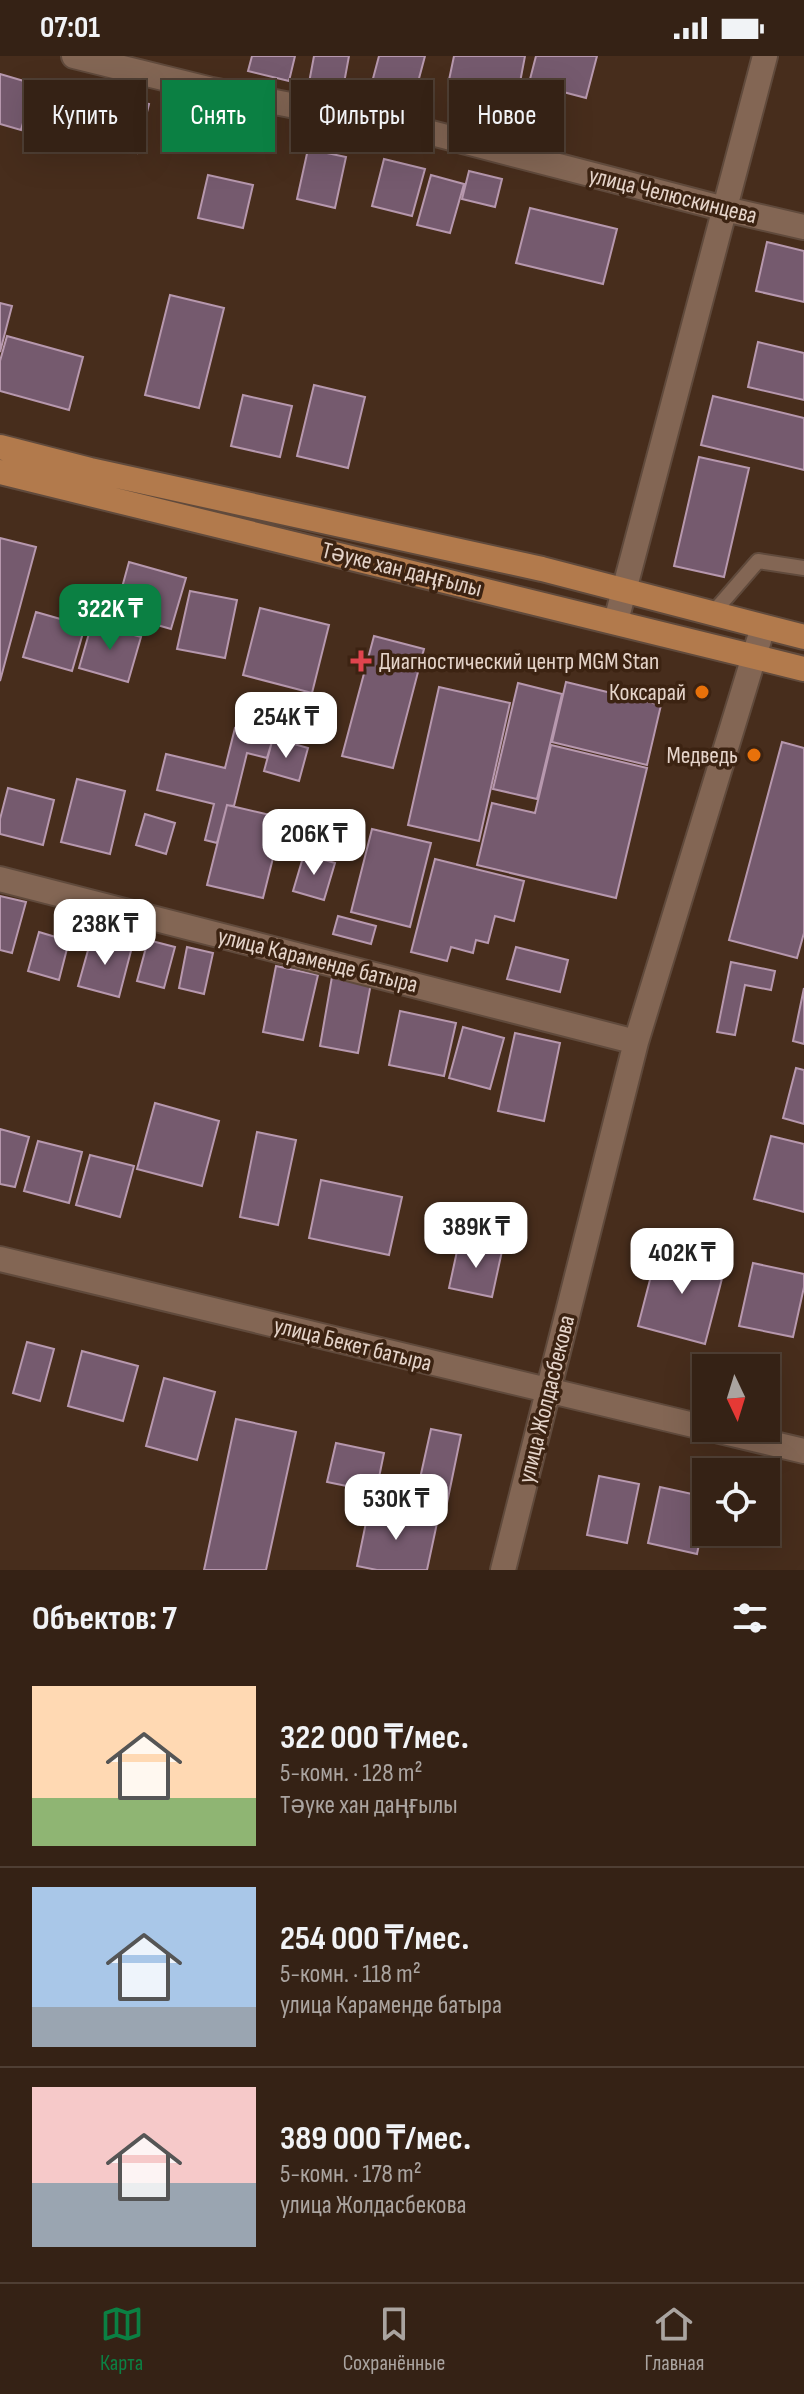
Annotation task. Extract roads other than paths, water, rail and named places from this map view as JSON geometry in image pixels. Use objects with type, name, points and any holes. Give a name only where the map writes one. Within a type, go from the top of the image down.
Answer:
[{"type":"main road","name":"Тәуке хан даңғылы","points":[[0,447],[90,470],[542,569],[712,614]]},
{"type":"main road","name":"Тәуке хан даңғылы","points":[[0,472],[804,669]]},
{"type":"main road","points":[[712,614],[804,637]]},
{"type":"street","name":"улица Челюскинцева","points":[[74,56],[212,90],[420,130],[804,227]]},
{"type":"street","points":[[616,621],[765,56]]},
{"type":"street","name":"улица Жолдасбекова","points":[[503,1570],[636,1042],[763,627]]},
{"type":"street","name":"улица Караменде батыра","points":[[0,879],[636,1042]]},
{"type":"street","name":"улица Бекет батыра","points":[[0,1259],[692,1425]]},
{"type":"street","name":"улица Бекет батыра","points":[[766,1442],[804,1451]]},
{"type":"lane","points":[[712,614],[758,561],[804,568]]},
{"type":"place","name":"Диагностический центр MGM Stan","points":[[361,661]]},
{"type":"place","name":"Коксарай","points":[[702,692]]},
{"type":"place","name":"Медведь","points":[[754,755]]}]
